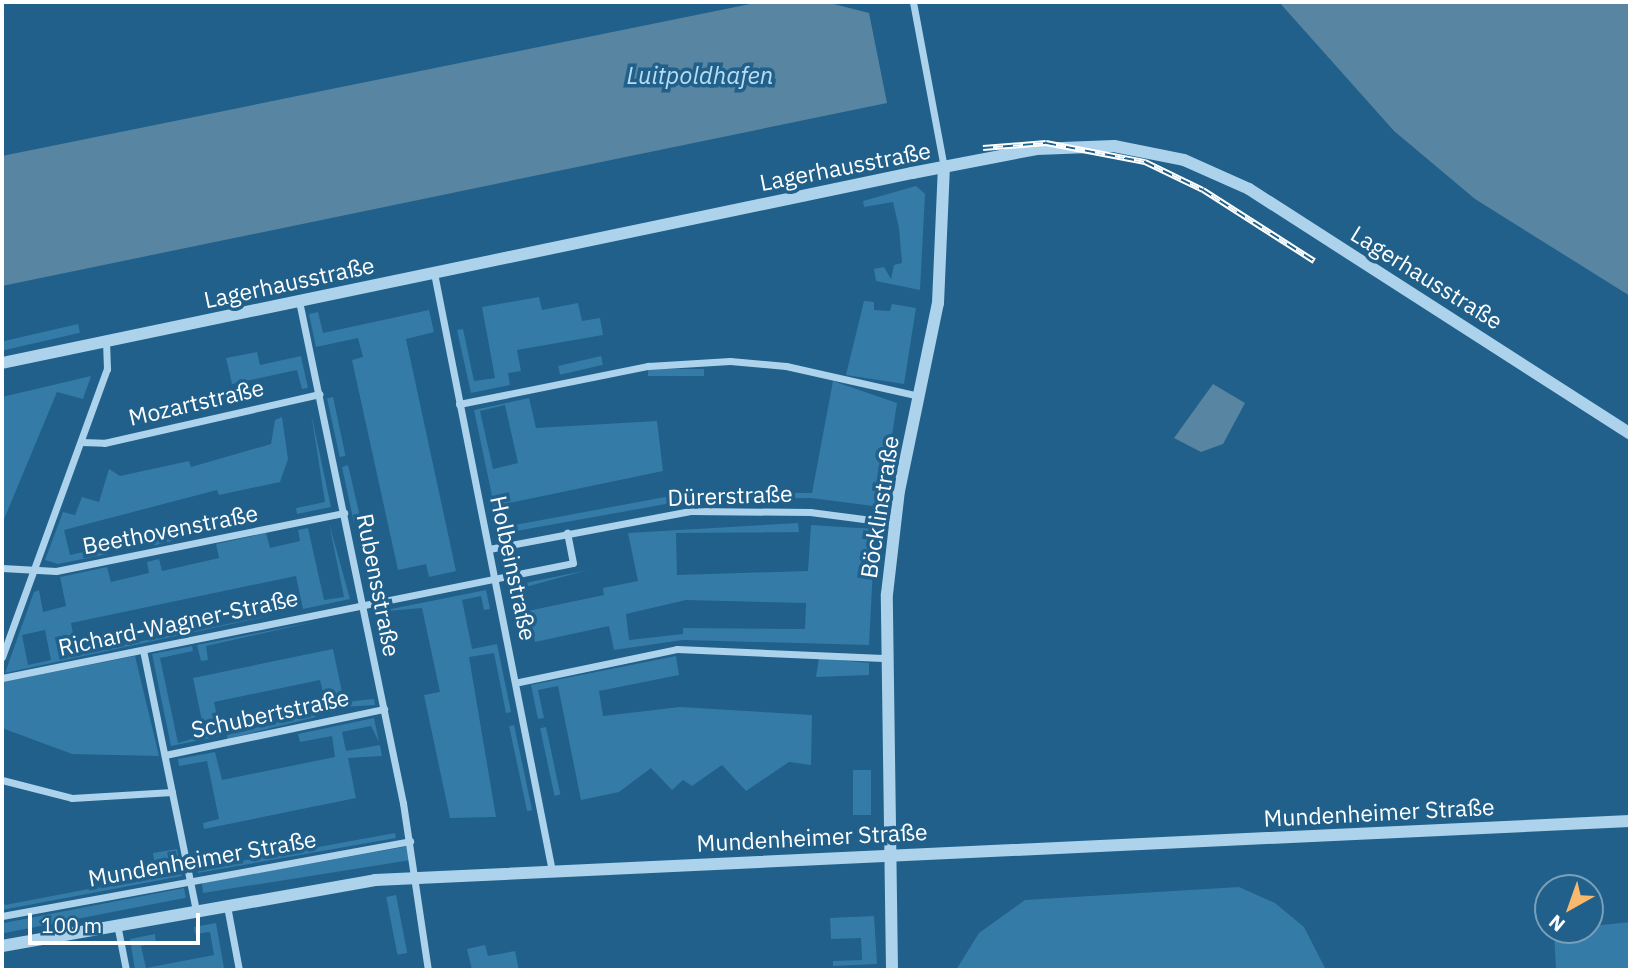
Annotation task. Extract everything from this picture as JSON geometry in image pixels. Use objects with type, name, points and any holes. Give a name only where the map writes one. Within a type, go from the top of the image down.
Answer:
[{"type":"street","points":[[913,2],[944,168]]},
{"type":"street","name":"Lagerhausstraße","points":[[2,363],[1006,155],[1093,145],[1184,160],[1249,189],[1630,434]]},
{"type":"street","name":"Böcklinstraße","points":[[892,970],[883,658],[894,523],[939,303],[944,168]]},
{"type":"street","name":"Holbeinstraße","points":[[434,273],[495,579],[519,682],[552,871]]},
{"type":"street","name":"Rubensstraße","points":[[299,301],[410,841],[428,970]]},
{"type":"street","points":[[2,657],[107,369],[106,341]]},
{"type":"street","points":[[459,404],[648,366],[730,361],[786,366],[919,396]]},
{"type":"street","name":"Mozartstraße","points":[[81,442],[104,443],[320,394]]},
{"type":"street","name":"Dürerstraße","points":[[489,549],[690,511],[810,512],[894,523]]},
{"type":"street","name":"Beethovenstraße","points":[[2,568],[56,571],[344,513]]},
{"type":"street","points":[[362,603],[573,563],[567,533]]},
{"type":"street","name":"Richard-Wagner-Straße","points":[[2,678],[362,603]]},
{"type":"street","points":[[519,682],[677,649],[883,658]]},
{"type":"street","points":[[143,650],[196,910]]},
{"type":"street","name":"Schubertstraße","points":[[164,755],[384,709]]},
{"type":"street","points":[[2,780],[72,799],[172,792]]},
{"type":"street","name":"Mundenheimer Straße","points":[[2,946],[196,910],[415,877],[1630,821]]},
{"type":"street","name":"Mundenheimer Straße","points":[[2,916],[410,841]]},
{"type":"street","points":[[227,905],[239,970]]},
{"type":"street","points":[[117,924],[126,970]]},
{"type":"shaded area","points":[[916,186],[925,194],[920,290],[876,281],[874,269],[884,267],[891,279],[894,265],[902,263],[899,228],[893,202],[864,207],[863,201]]},
{"type":"shaded area","points":[[539,297],[542,310],[578,303],[582,321],[600,318],[603,335],[517,350],[521,371],[508,373],[510,385],[471,393],[457,330],[463,329],[474,381],[495,378],[482,307]]},
{"type":"shaded area","points":[[864,301],[874,302],[874,310],[890,311],[892,304],[916,308],[904,384],[846,375]]},
{"type":"shaded area","points":[[429,310],[434,332],[406,339],[456,571],[429,577],[426,564],[398,570],[352,360],[363,357],[358,338],[316,347],[309,314],[318,312],[323,333]]},
{"type":"shaded area","points":[[78,324],[80,333],[4,350],[2,342]]},
{"type":"shaded area","points":[[257,352],[260,365],[301,356],[308,388],[302,389],[297,370],[232,384],[226,358]]},
{"type":"shaded area","points":[[601,356],[603,365],[560,375],[558,366]]},
{"type":"shaded area","points":[[648,369],[704,369],[704,376],[648,376]]},
{"type":"shaded area","points":[[91,376],[83,399],[57,392],[2,524],[2,397]]},
{"type":"shaded area","points":[[833,381],[897,403],[881,507],[811,498],[686,500],[686,492],[812,493]]},
{"type":"shaded area","points":[[333,397],[345,456],[340,457],[327,398]]},
{"type":"shaded area","points":[[529,398],[536,428],[657,421],[663,471],[500,505],[504,527],[676,495],[677,502],[500,534],[474,410]],"holes":[[[505,405],[518,463],[493,469],[480,411]]]},
{"type":"shaded area","points":[[311,413],[331,507],[297,514],[296,508],[325,502]]},
{"type":"shaded area","points":[[282,417],[288,459],[280,482],[219,495],[217,490],[64,530],[70,555],[106,547],[108,554],[58,564],[45,560],[63,512],[75,515],[82,497],[99,502],[109,469],[120,476],[189,461],[191,467],[271,444],[275,420]]},
{"type":"shaded area","points":[[348,465],[361,521],[354,523],[342,467]]},
{"type":"shaded area","points":[[329,523],[350,599],[303,609],[296,576],[71,623],[77,654],[283,613],[5,673],[34,592],[39,590],[43,612],[66,606],[60,577],[107,567],[111,582],[149,573],[147,562],[159,559],[162,571],[219,558],[216,544],[266,533],[270,548],[300,541],[298,530],[308,528],[324,600],[344,597]],"holes":[[[45,630],[51,660],[28,665],[22,635]]]},
{"type":"shaded area","points":[[798,523],[799,532],[676,533],[677,575],[808,571],[811,525],[875,529],[869,645],[683,640],[614,650],[609,626],[535,642],[532,626],[520,628],[511,586],[588,570],[518,589],[523,612],[604,595],[603,588],[638,581],[628,533]],"holes":[[[686,600],[806,603],[805,629],[683,628],[683,634],[629,640],[626,614]]]},
{"type":"shaded area","points":[[203,525],[205,533],[154,546],[152,538]]},
{"type":"shaded area","points":[[486,590],[490,609],[484,610],[481,596],[462,600],[472,649],[497,644],[511,712],[506,713],[494,653],[469,657],[496,817],[450,818],[424,695],[440,692],[422,608],[376,612]]},
{"type":"shaded area","points":[[318,621],[206,646],[208,660],[201,661],[197,645]]},
{"type":"shaded area","points":[[192,646],[193,651],[160,658],[178,743],[205,735],[193,678],[333,649],[344,702],[374,699],[375,705],[327,708],[320,680],[214,702],[221,736],[171,746],[152,654]]},
{"type":"shaded area","points":[[135,656],[159,756],[72,754],[2,728],[2,682]]},
{"type":"shaded area","points":[[676,656],[679,675],[599,691],[603,716],[680,707],[812,715],[811,765],[789,762],[746,791],[722,765],[692,786],[683,780],[672,790],[651,768],[619,792],[581,800],[558,686],[538,690],[544,718],[538,719],[531,685]]},
{"type":"shaded area","points":[[819,658],[869,663],[869,675],[816,677]]},
{"type":"shaded area","points":[[315,713],[316,717],[228,739],[227,735]]},
{"type":"shaded area","points":[[374,718],[379,742],[371,726],[342,732],[346,751],[380,745],[382,756],[348,758],[356,798],[204,829],[203,823],[219,819],[207,761],[179,766],[178,759],[215,752],[222,780],[335,757],[332,736],[300,742],[298,734]]},
{"type":"shaded area","points":[[514,725],[532,810],[527,811],[509,726]]},
{"type":"shaded area","points":[[546,727],[560,794],[554,796],[540,728]]},
{"type":"shaded area","points":[[853,770],[871,770],[871,815],[853,815]]},
{"type":"shaded area","points":[[395,833],[396,838],[198,873],[197,869]]},
{"type":"shaded area","points":[[409,846],[411,860],[203,893],[202,883]]},
{"type":"shaded area","points":[[177,849],[182,876],[2,910],[2,899],[5,905],[157,876],[153,853]]},
{"type":"shaded area","points":[[1239,887],[1275,903],[1304,927],[1326,970],[956,970],[979,933],[1025,900]]},
{"type":"shaded area","points":[[184,888],[186,898],[4,933],[2,923]]},
{"type":"shaded area","points":[[396,895],[407,953],[397,955],[386,897]]},
{"type":"shaded area","points":[[874,916],[877,964],[833,966],[833,961],[862,960],[861,938],[831,939],[830,918]]},
{"type":"shaded area","points":[[1630,922],[1630,970],[1556,970],[1555,944],[1604,944],[1604,925]]},
{"type":"shaded area","points":[[216,923],[224,968],[135,970],[130,939],[155,934],[156,943],[141,946],[146,968],[214,955],[210,932],[195,934],[194,927]]},
{"type":"shaded area","points":[[485,945],[488,956],[515,951],[519,970],[472,970],[467,949]]},
{"type":"water","name":"Luitpoldhafen","points":[[760,2],[826,2],[869,13],[887,103],[2,286],[2,156]]},
{"type":"water","points":[[1279,2],[1630,2],[1630,296],[1475,199],[1394,131]]},
{"type":"water","points":[[1213,384],[1245,403],[1223,444],[1201,452],[1174,438]]},
{"type":"railway","points":[[983,148],[1046,143],[1145,162],[1203,190],[1314,261]]}]
